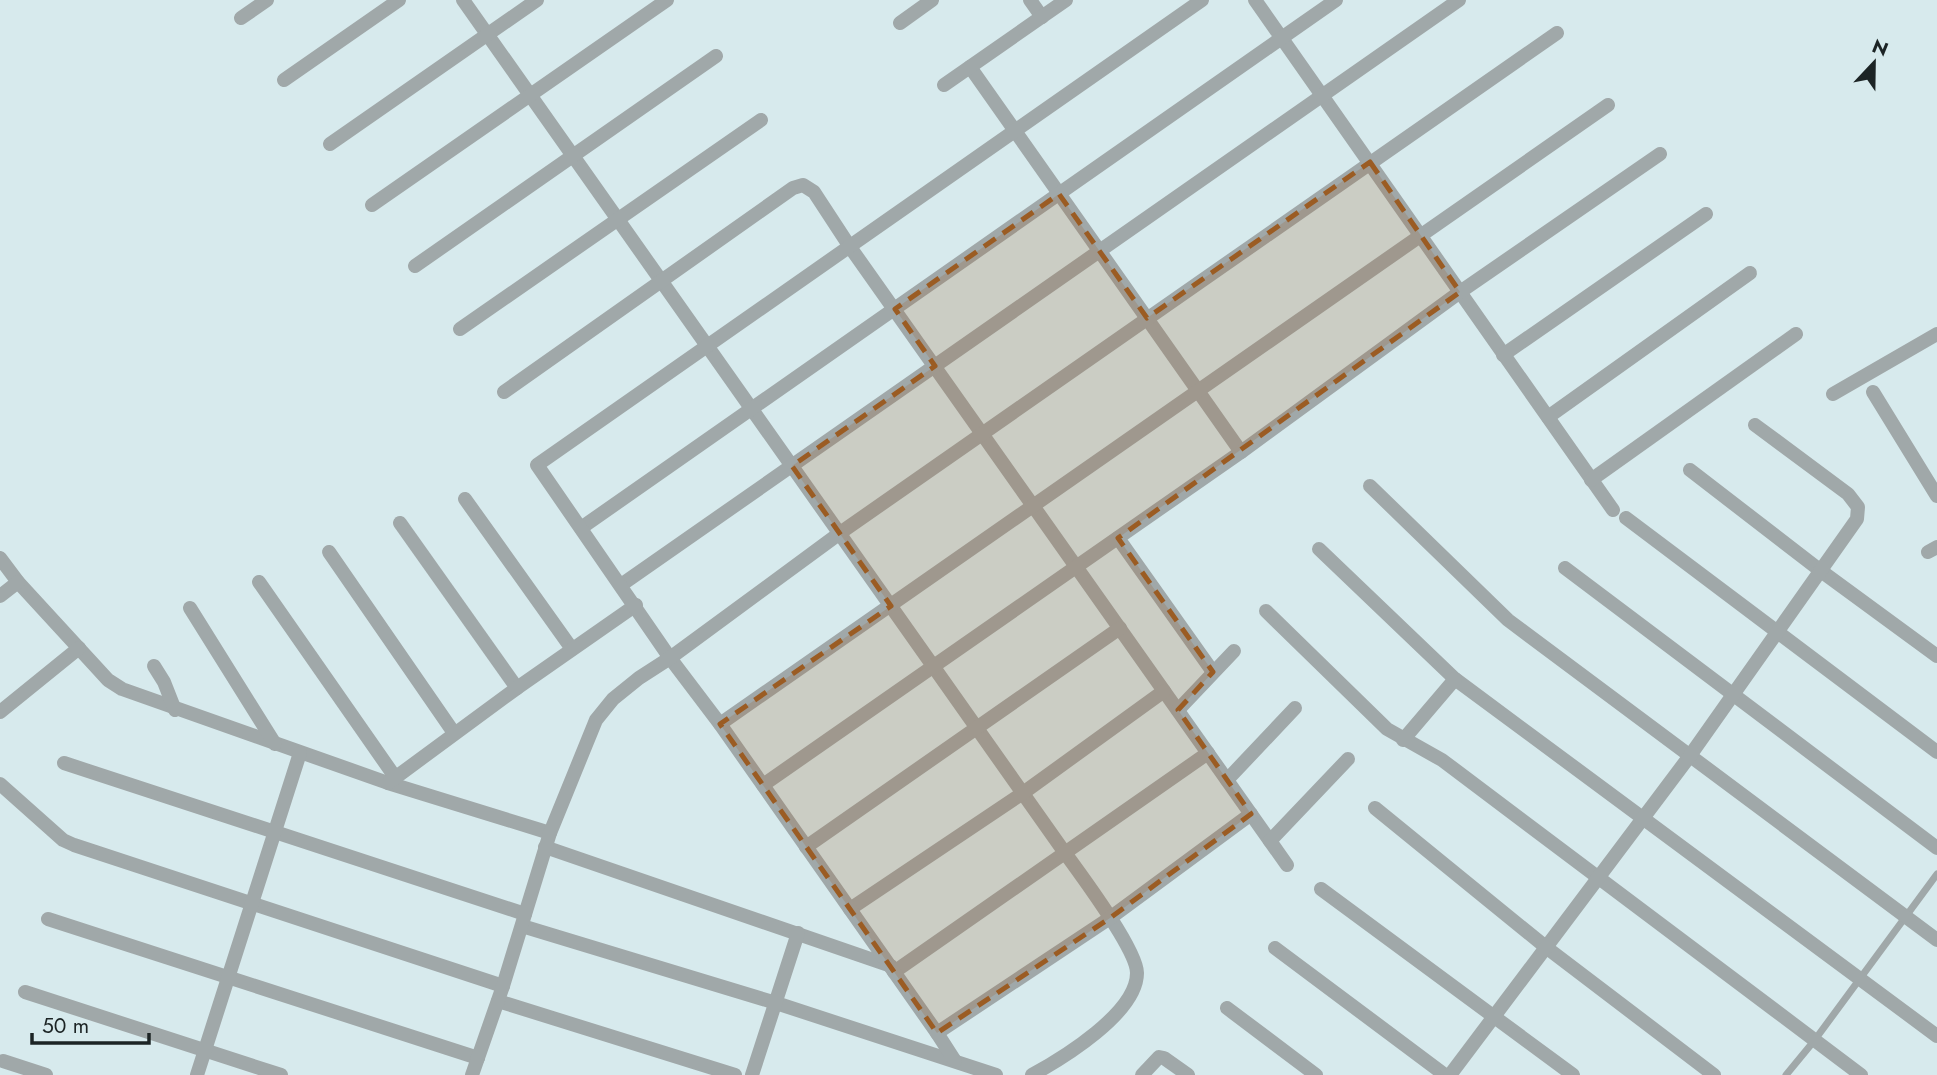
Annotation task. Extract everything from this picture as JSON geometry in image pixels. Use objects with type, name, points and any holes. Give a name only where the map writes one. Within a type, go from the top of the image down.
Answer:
[{"type":"street","points":[[241,18],[267,0]]},
{"type":"street","points":[[284,80],[399,0]]},
{"type":"street","points":[[463,0],[1065,853],[1110,918],[1135,961],[1135,985],[1118,1014],[1061,1058],[1032,1075]]},
{"type":"street","points":[[330,144],[537,0]]},
{"type":"street","points":[[373,205],[667,0]]},
{"type":"street","points":[[900,23],[932,0]]},
{"type":"street","points":[[1030,0],[1042,17]]},
{"type":"street","points":[[944,85],[1066,0]]},
{"type":"street","points":[[955,1061],[537,465],[1202,0]]},
{"type":"street","points":[[1255,0],[1613,510]]},
{"type":"street","points":[[581,528],[1336,0]]},
{"type":"street","points":[[621,585],[1459,0]]},
{"type":"street","points":[[472,1075],[503,986],[548,840],[596,720],[612,699],[840,533],[1557,33]]},
{"type":"street","points":[[415,266],[716,56]]},
{"type":"street","points":[[970,67],[1241,452]]},
{"type":"street","points":[[720,724],[1608,105]]},
{"type":"street","points":[[460,329],[761,120]]},
{"type":"street","points":[[763,785],[1241,452],[1460,292],[1660,154]]},
{"type":"street","points":[[504,392],[793,188],[803,185],[814,192],[850,247],[1287,865]]},
{"type":"street","points":[[1503,355],[1706,214]]},
{"type":"street","points":[[1548,417],[1750,273]]},
{"type":"street","points":[[1591,480],[1796,334]]},
{"type":"street","points":[[1833,394],[1937,334]]},
{"type":"street","points":[[1872,392],[1937,496]]},
{"type":"street","points":[[1275,947],[1448,1075],[1495,1017],[1689,757],[1857,519],[1859,512],[1855,500],[1755,425]]},
{"type":"street","points":[[1690,470],[1937,656]]},
{"type":"street","points":[[1370,486],[1507,620],[1937,940]]},
{"type":"street","points":[[465,499],[572,649]]},
{"type":"street","points":[[1626,518],[1937,752]]},
{"type":"street","points":[[400,523],[517,688]]},
{"type":"street","points":[[1118,538],[1213,673]]},
{"type":"street","points":[[1319,550],[1455,679],[1937,1036]]},
{"type":"street","points":[[329,552],[454,733]]},
{"type":"street","points":[[0,558],[18,582],[108,680],[122,689],[300,753],[391,780],[892,969]]},
{"type":"street","points":[[1565,568],[1937,848]]},
{"type":"street","points":[[0,596],[18,582]]},
{"type":"street","points":[[259,582],[391,780]]},
{"type":"street","points":[[391,780],[636,605]]},
{"type":"street","points":[[190,608],[275,744]]},
{"type":"street","points":[[1266,611],[1387,729],[1435,755],[1861,1075]]},
{"type":"street","points":[[806,847],[1120,628]]},
{"type":"street","points":[[0,712],[79,648]]},
{"type":"street","points":[[1178,710],[1234,651]]},
{"type":"street","points":[[154,666],[164,682],[175,710]]},
{"type":"street","points":[[1403,740],[1455,679]]},
{"type":"street","points":[[850,909],[1023,793],[1164,691]]},
{"type":"street","points":[[1227,780],[1294,708]]},
{"type":"street","points":[[197,1075],[300,753]]},
{"type":"street","points":[[892,969],[1208,753]]},
{"type":"street","points":[[1270,841],[1348,759]]},
{"type":"street","points":[[64,763],[523,920],[996,1075]]},
{"type":"street","points":[[0,784],[64,841],[253,906],[503,986]]},
{"type":"street","points":[[1375,808],[1547,948],[1714,1075]]},
{"type":"street","points":[[937,1032],[1110,918],[1251,814]]},
{"type":"street","points":[[1321,890],[1573,1075]]},
{"type":"street","points":[[48,919],[478,1058]]},
{"type":"street","points":[[752,1075],[798,933]]},
{"type":"street","points":[[25,992],[281,1075]]},
{"type":"street","points":[[498,1001],[735,1075]]},
{"type":"street","points":[[1227,1008],[1316,1075]]},
{"type":"street","points":[[1142,1075],[1158,1057],[1164,1058],[1188,1075]]},
{"type":"street","points":[[3,1061],[46,1075]]},
{"type":"lane","points":[[1786,1075],[1937,874]]},
{"type":"highlighted area","points":[[1370,162],[1460,292],[1118,538],[1213,672],[1178,710],[1251,814],[1110,918],[937,1033],[720,724],[891,606],[792,466],[935,366],[895,309],[1059,194],[1147,318]]}]
